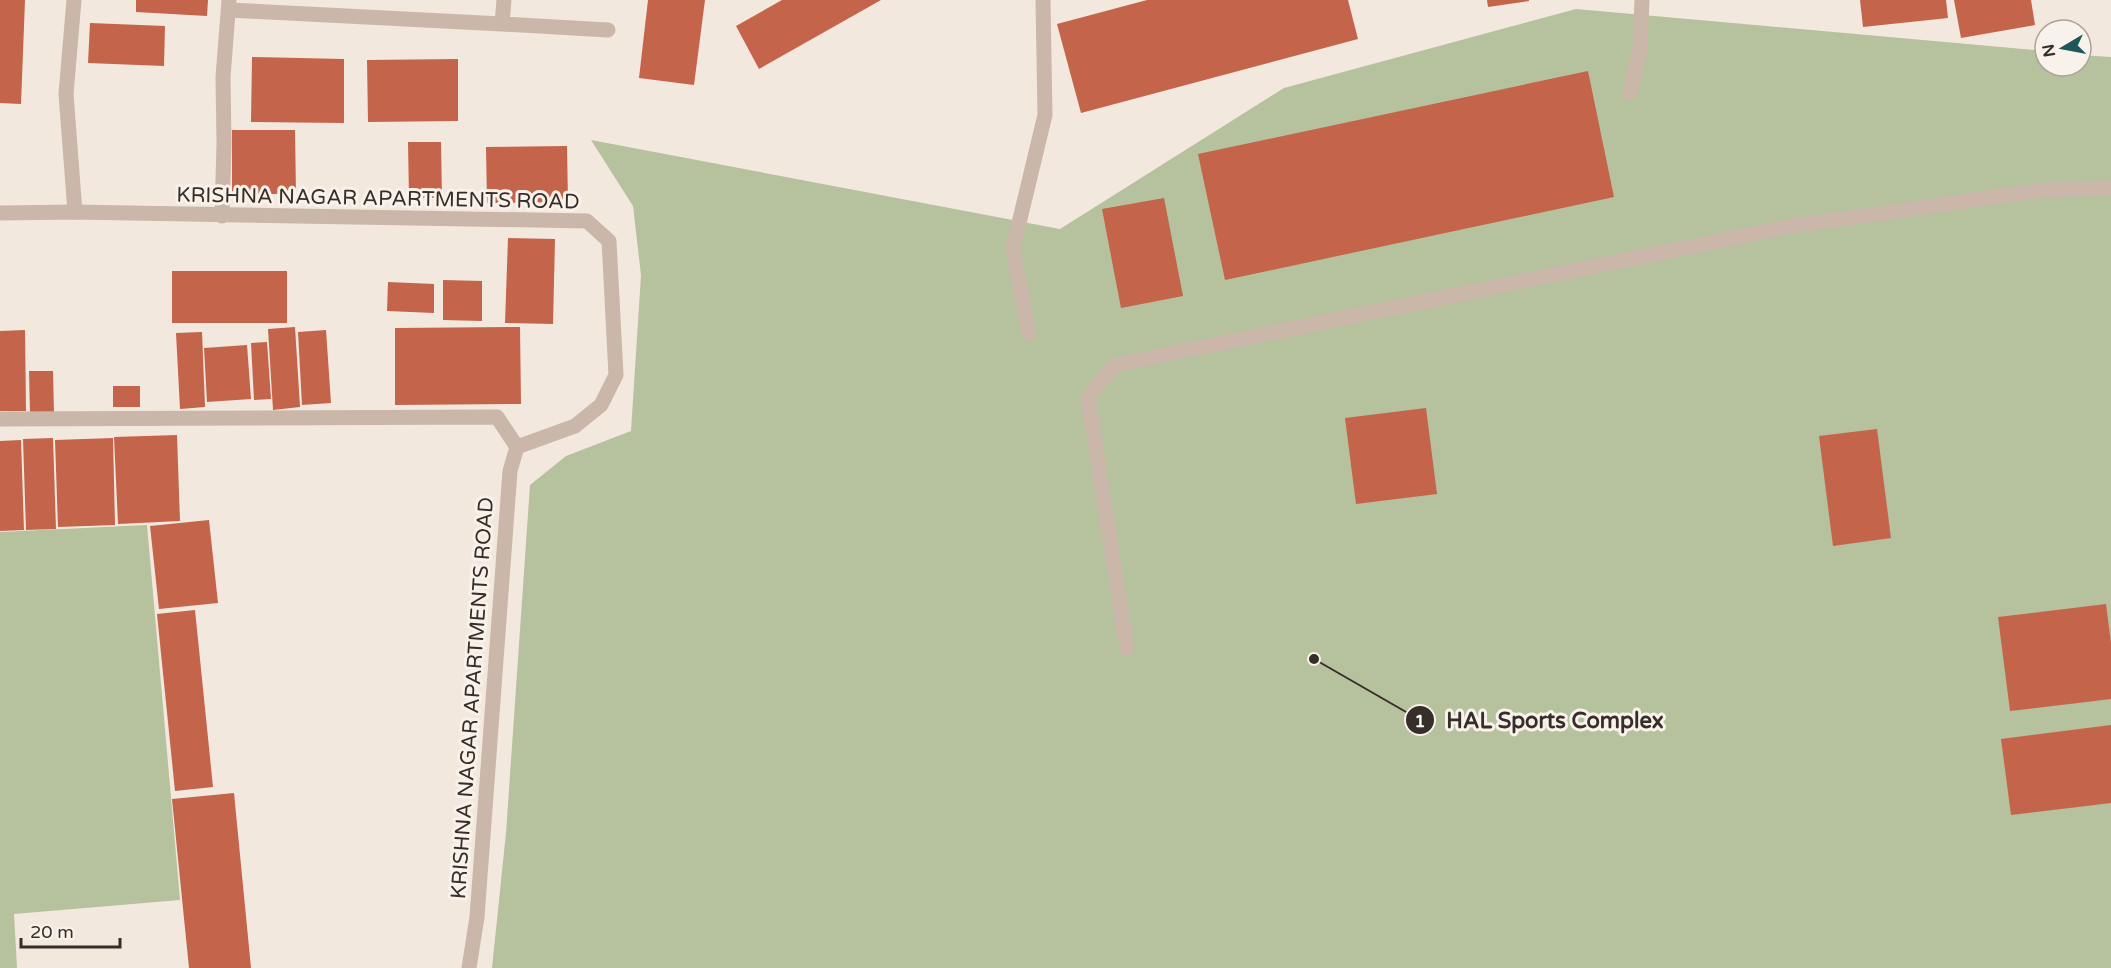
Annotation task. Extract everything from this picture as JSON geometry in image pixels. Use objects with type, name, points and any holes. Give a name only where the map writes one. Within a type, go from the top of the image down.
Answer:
[{"type":"street","points":[[74,0],[66,94],[75,212]]},
{"type":"street","points":[[502,24],[504,0]]},
{"type":"street","points":[[1029,334],[1013,248],[1045,115],[1043,0]]},
{"type":"street","points":[[1630,93],[1640,48],[1642,0]]},
{"type":"street","points":[[222,216],[223,77],[229,5],[608,30]]},
{"type":"street","points":[[1127,650],[1088,397],[1115,365],[1786,227],[2043,190],[2111,188]]},
{"type":"street","name":"KRISHNA NAGAR APARTMENTS ROAD","points":[[0,213],[75,212],[586,221],[609,241],[616,375],[601,405],[575,426],[517,447],[510,471],[477,917],[470,968]]},
{"type":"street","points":[[0,419],[497,417],[517,447]]},
{"type":"green space","points":[[1576,9],[2033,50],[2033,78],[2093,78],[2093,56],[2111,57],[2111,968],[492,968],[506,833],[530,485],[566,456],[631,431],[641,275],[633,206],[591,140],[1060,229],[1284,88]]},
{"type":"green space","points":[[147,525],[180,900],[14,914],[17,968],[0,968],[0,532]]},
{"type":"building","points":[[0,0],[25,0],[21,104],[0,103]]},
{"type":"building","points":[[136,0],[208,0],[207,16],[136,12]]},
{"type":"building","points":[[648,0],[705,0],[694,85],[639,78]]},
{"type":"building","points":[[782,0],[881,0],[759,69],[736,26]]},
{"type":"building","points":[[1147,0],[1348,0],[1358,39],[1081,113],[1057,24]]},
{"type":"building","points":[[1487,0],[1529,0],[1529,1],[1488,7]]},
{"type":"building","points":[[1860,0],[1946,0],[1948,18],[1863,27]]},
{"type":"building","points":[[1954,0],[2031,0],[2033,25],[1961,38]]},
{"type":"building","points":[[90,23],[165,26],[164,66],[88,63]]},
{"type":"building","points":[[252,57],[344,59],[344,123],[251,122]]},
{"type":"building","points":[[458,59],[458,121],[368,122],[367,60]]},
{"type":"building","points":[[1588,71],[1614,197],[1225,280],[1198,154]]},
{"type":"building","points":[[232,130],[295,130],[296,194],[232,194]]},
{"type":"building","points":[[408,142],[441,142],[442,198],[409,198]]},
{"type":"building","points":[[567,146],[568,202],[487,203],[486,147]]},
{"type":"building","points":[[1164,198],[1183,296],[1121,308],[1102,209]]},
{"type":"building","points":[[508,238],[555,239],[553,324],[505,323]]},
{"type":"building","points":[[172,271],[287,271],[287,323],[172,323]]},
{"type":"building","points":[[443,280],[482,281],[482,321],[443,320]]},
{"type":"building","points":[[388,282],[434,284],[434,313],[387,311]]},
{"type":"building","points":[[295,327],[300,407],[273,410],[268,329]]},
{"type":"building","points":[[520,327],[521,404],[395,405],[395,328]]},
{"type":"building","points":[[25,330],[26,411],[0,411],[0,331]]},
{"type":"building","points":[[326,330],[331,403],[302,405],[298,332]]},
{"type":"building","points":[[202,332],[205,407],[180,409],[176,333]]},
{"type":"building","points":[[267,342],[271,399],[254,400],[251,343]]},
{"type":"building","points":[[247,345],[251,399],[207,402],[204,348]]},
{"type":"building","points":[[29,371],[53,371],[54,413],[30,413]]},
{"type":"building","points":[[113,386],[140,386],[140,407],[113,407]]},
{"type":"building","points":[[1426,408],[1437,494],[1356,504],[1345,418]]},
{"type":"building","points":[[1877,429],[1891,538],[1833,546],[1819,436]]},
{"type":"building","points":[[177,435],[180,521],[118,524],[114,437]]},
{"type":"building","points":[[53,438],[56,529],[26,530],[23,439]]},
{"type":"building","points":[[113,438],[115,525],[58,527],[55,440]]},
{"type":"building","points":[[21,440],[24,530],[0,531],[0,441]]},
{"type":"building","points":[[209,520],[218,603],[159,609],[150,526]]},
{"type":"building","points":[[2106,604],[2111,643],[2111,699],[2010,711],[1998,617]]},
{"type":"building","points":[[195,610],[213,787],[175,791],[157,614]]},
{"type":"building","points":[[2111,725],[2111,803],[2011,815],[2001,739]]},
{"type":"building","points":[[234,793],[251,968],[189,968],[172,799]]},
{"type":"place","name":"HAL Sports Complex","points":[[1314,659]]}]
